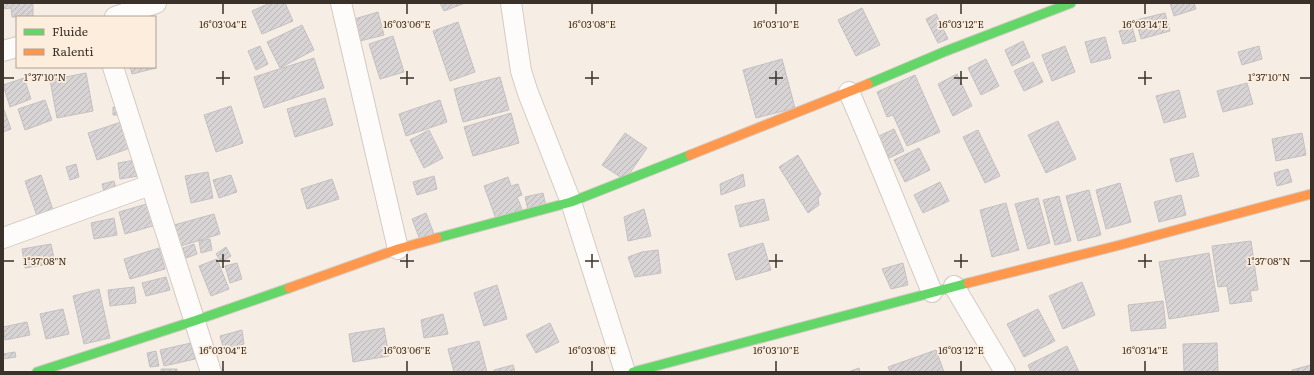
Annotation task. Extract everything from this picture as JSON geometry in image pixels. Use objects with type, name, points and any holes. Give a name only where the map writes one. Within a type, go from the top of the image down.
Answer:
[{"type":"street","points":[[118,16],[156,3]]},
{"type":"street","points":[[341,3],[398,249]]},
{"type":"street","points":[[511,3],[521,70],[528,93],[571,202],[625,372]]},
{"type":"street","points":[[37,372],[194,321],[398,249],[571,202],[849,92],[946,51],[1071,3]]},
{"type":"street","points":[[3,51],[16,47]]},
{"type":"street","points":[[113,68],[211,372]]},
{"type":"street","points":[[849,92],[879,160],[903,223],[932,292]]},
{"type":"street","points":[[3,238],[150,185]]},
{"type":"street","points":[[633,372],[954,286],[1120,245],[1311,194]]},
{"type":"street","points":[[954,286],[1005,372]]},
{"type":"building","points":[[3,3],[33,3],[33,16],[12,17],[11,8],[3,9]]},
{"type":"building","points":[[270,3],[285,3],[293,21],[262,34],[252,11]]},
{"type":"building","points":[[440,3],[465,3],[444,11]]},
{"type":"building","points":[[1170,3],[1194,3],[1196,9],[1174,16]]},
{"type":"building","points":[[862,8],[880,45],[856,56],[838,20]]},
{"type":"building","points":[[378,12],[384,35],[356,42],[351,20]]},
{"type":"building","points":[[1165,13],[1170,31],[1141,39],[1136,20]]},
{"type":"building","points":[[936,14],[948,39],[938,43],[926,19]]},
{"type":"building","points":[[458,22],[475,72],[450,81],[433,31]]},
{"type":"building","points":[[302,25],[314,50],[280,68],[267,42]]},
{"type":"building","points":[[1132,27],[1136,41],[1123,44],[1119,31]]},
{"type":"building","points":[[393,36],[404,72],[380,79],[369,44]]},
{"type":"building","points":[[1105,37],[1111,58],[1091,63],[1085,42]]},
{"type":"building","points":[[1023,41],[1030,57],[1012,66],[1005,50]]},
{"type":"building","points":[[260,46],[268,64],[256,70],[248,51]]},
{"type":"building","points":[[1065,46],[1075,72],[1052,81],[1042,55]]},
{"type":"building","points":[[1259,46],[1262,59],[1242,65],[1238,52]]},
{"type":"building","points":[[314,58],[324,88],[264,108],[254,77]]},
{"type":"building","points":[[782,59],[795,108],[756,118],[743,70]]},
{"type":"building","points":[[986,59],[999,86],[981,95],[968,68]]},
{"type":"building","points":[[1033,62],[1043,82],[1024,91],[1014,71]]},
{"type":"building","points":[[130,68],[156,68],[132,74]]},
{"type":"building","points":[[86,73],[93,111],[57,118],[50,80]]},
{"type":"building","points":[[957,74],[972,106],[953,116],[938,84]]},
{"type":"building","points":[[915,75],[940,132],[907,146],[893,115],[887,117],[877,92]]},
{"type":"building","points":[[500,77],[509,110],[463,122],[454,89]]},
{"type":"building","points":[[24,78],[31,99],[10,107],[3,85]]},
{"type":"building","points":[[1247,83],[1253,104],[1223,112],[1217,91]]},
{"type":"building","points":[[1179,90],[1186,117],[1164,123],[1156,96]]},
{"type":"building","points":[[325,98],[333,125],[295,137],[287,109]]},
{"type":"building","points":[[45,100],[52,120],[25,130],[18,109]]},
{"type":"building","points":[[440,100],[447,122],[406,136],[399,114]]},
{"type":"building","points":[[231,106],[243,143],[216,152],[204,115]]},
{"type":"building","points":[[3,107],[11,129],[3,132]]},
{"type":"building","points":[[113,107],[124,107],[125,115],[113,115]]},
{"type":"building","points":[[511,113],[519,143],[473,156],[464,127]]},
{"type":"building","points":[[1058,121],[1076,159],[1046,173],[1028,135]]},
{"type":"building","points":[[121,122],[130,148],[97,160],[88,133]]},
{"type":"building","points":[[894,129],[904,151],[889,158],[879,136]]},
{"type":"building","points":[[429,130],[443,158],[424,168],[410,140]]},
{"type":"building","points":[[978,130],[1000,176],[985,183],[963,137]]},
{"type":"building","points":[[625,133],[647,148],[625,180],[602,165]]},
{"type":"building","points":[[1302,133],[1306,155],[1276,161],[1272,139]]},
{"type":"building","points":[[919,148],[930,170],[905,182],[894,160]]},
{"type":"building","points":[[1193,153],[1199,176],[1176,182],[1170,159]]},
{"type":"building","points":[[798,155],[821,194],[818,198],[819,205],[808,213],[779,167]]},
{"type":"building","points":[[135,160],[138,176],[120,179],[118,163]]},
{"type":"building","points":[[76,164],[79,177],[70,180],[66,167]]},
{"type":"building","points":[[1288,169],[1292,182],[1277,186],[1274,173]]},
{"type":"building","points":[[208,172],[213,198],[191,203],[185,176]]},
{"type":"building","points":[[743,174],[745,186],[721,195],[720,184]]},
{"type":"building","points":[[41,175],[53,210],[37,216],[25,181]]},
{"type":"building","points":[[231,175],[237,192],[219,198],[213,180]]},
{"type":"building","points":[[434,176],[437,189],[417,195],[413,182]]},
{"type":"building","points":[[508,177],[511,186],[518,184],[522,195],[517,197],[522,209],[496,219],[484,186]]},
{"type":"building","points":[[332,179],[339,199],[307,209],[301,189]]},
{"type":"building","points":[[114,181],[116,189],[104,192],[102,184]]},
{"type":"building","points":[[940,182],[949,201],[923,213],[914,195]]},
{"type":"building","points":[[1120,183],[1131,222],[1106,229],[1096,190]]},
{"type":"building","points":[[1089,190],[1101,235],[1078,241],[1066,196]]},
{"type":"building","points":[[543,193],[546,206],[528,210],[525,197]]},
{"type":"building","points":[[1181,195],[1186,215],[1159,222],[1154,202]]},
{"type":"building","points":[[1059,196],[1071,241],[1055,245],[1043,200]]},
{"type":"building","points":[[1038,198],[1050,243],[1028,249],[1015,204]]},
{"type":"building","points":[[764,199],[769,220],[740,227],[735,206]]},
{"type":"building","points":[[150,203],[156,225],[125,234],[119,212]]},
{"type":"building","points":[[1006,203],[1019,250],[992,257],[980,210]]},
{"type":"building","points":[[644,209],[651,236],[628,241],[624,217]]},
{"type":"building","points":[[426,213],[434,234],[420,240],[412,219]]},
{"type":"building","points":[[214,214],[220,234],[181,246],[174,225]]},
{"type":"building","points":[[114,218],[117,235],[94,239],[91,223]]},
{"type":"building","points":[[210,239],[212,250],[201,253],[199,241]]},
{"type":"building","points":[[1251,241],[1258,290],[1250,291],[1252,301],[1230,304],[1227,286],[1218,287],[1212,246]]},
{"type":"building","points":[[763,243],[771,270],[736,280],[728,254]]},
{"type":"building","points":[[51,244],[55,263],[25,268],[22,249]]},
{"type":"building","points":[[194,244],[197,254],[186,258],[183,248]]},
{"type":"building","points":[[226,247],[231,256],[221,262],[216,254]]},
{"type":"building","points":[[159,248],[165,269],[130,279],[124,259]]},
{"type":"building","points":[[658,250],[661,273],[635,277],[628,257],[642,252]]},
{"type":"building","points":[[1209,253],[1219,311],[1169,319],[1159,262]]},
{"type":"building","points":[[217,259],[229,289],[211,296],[199,266]]},
{"type":"building","points":[[237,263],[242,279],[230,283],[225,266]]},
{"type":"building","points":[[903,263],[908,285],[891,289],[882,269]]},
{"type":"building","points":[[166,277],[170,290],[146,296],[142,283]]},
{"type":"building","points":[[1082,282],[1095,315],[1063,329],[1049,296]]},
{"type":"building","points":[[497,285],[507,319],[484,326],[474,293]]},
{"type":"building","points":[[134,287],[136,303],[110,306],[108,290]]},
{"type":"building","points":[[99,289],[110,338],[84,344],[73,296]]},
{"type":"building","points":[[1163,301],[1166,328],[1131,331],[1128,305]]},
{"type":"building","points":[[63,309],[69,334],[46,339],[40,314]]},
{"type":"building","points":[[1038,309],[1055,341],[1024,357],[1007,324]]},
{"type":"building","points":[[443,314],[448,334],[424,338],[421,320]]},
{"type":"building","points":[[27,322],[30,335],[5,340],[3,327]]},
{"type":"building","points":[[550,323],[559,342],[536,353],[526,335]]},
{"type":"building","points":[[384,328],[389,356],[353,362],[349,334]]},
{"type":"building","points":[[242,330],[244,344],[224,350],[220,336]]},
{"type":"building","points":[[479,341],[487,372],[454,372],[448,349]]},
{"type":"building","points":[[191,343],[195,359],[164,366],[160,350]]},
{"type":"building","points":[[1217,343],[1218,372],[1184,372],[1183,344]]},
{"type":"building","points":[[1067,346],[1079,372],[1031,372],[1028,365]]},
{"type":"building","points":[[936,350],[944,372],[890,372],[888,367]]},
{"type":"building","points":[[156,351],[159,366],[150,367],[147,353]]},
{"type":"building","points":[[15,352],[16,357],[3,359],[3,354]]},
{"type":"building","points":[[513,365],[515,372],[494,372],[494,370]]},
{"type":"building","points":[[1311,365],[1311,372],[1293,372],[1292,370]]},
{"type":"building","points":[[859,368],[860,372],[848,372]]},
{"type":"building","points":[[161,369],[177,369],[177,372],[161,372]]},
{"type":"traffic: fast","points":[[868,84],[946,51],[1071,3]]},
{"type":"traffic: fast","points":[[437,238],[571,202],[690,155]]},
{"type":"traffic: fast","points":[[633,372],[968,283]]},
{"type":"traffic: fast","points":[[37,372],[194,321],[289,288]]},
{"type":"traffic: slow","points":[[690,155],[868,84]]},
{"type":"traffic: slow","points":[[968,283],[1120,245],[1311,194]]},
{"type":"traffic: slow","points":[[289,288],[398,249],[437,238]]}]
